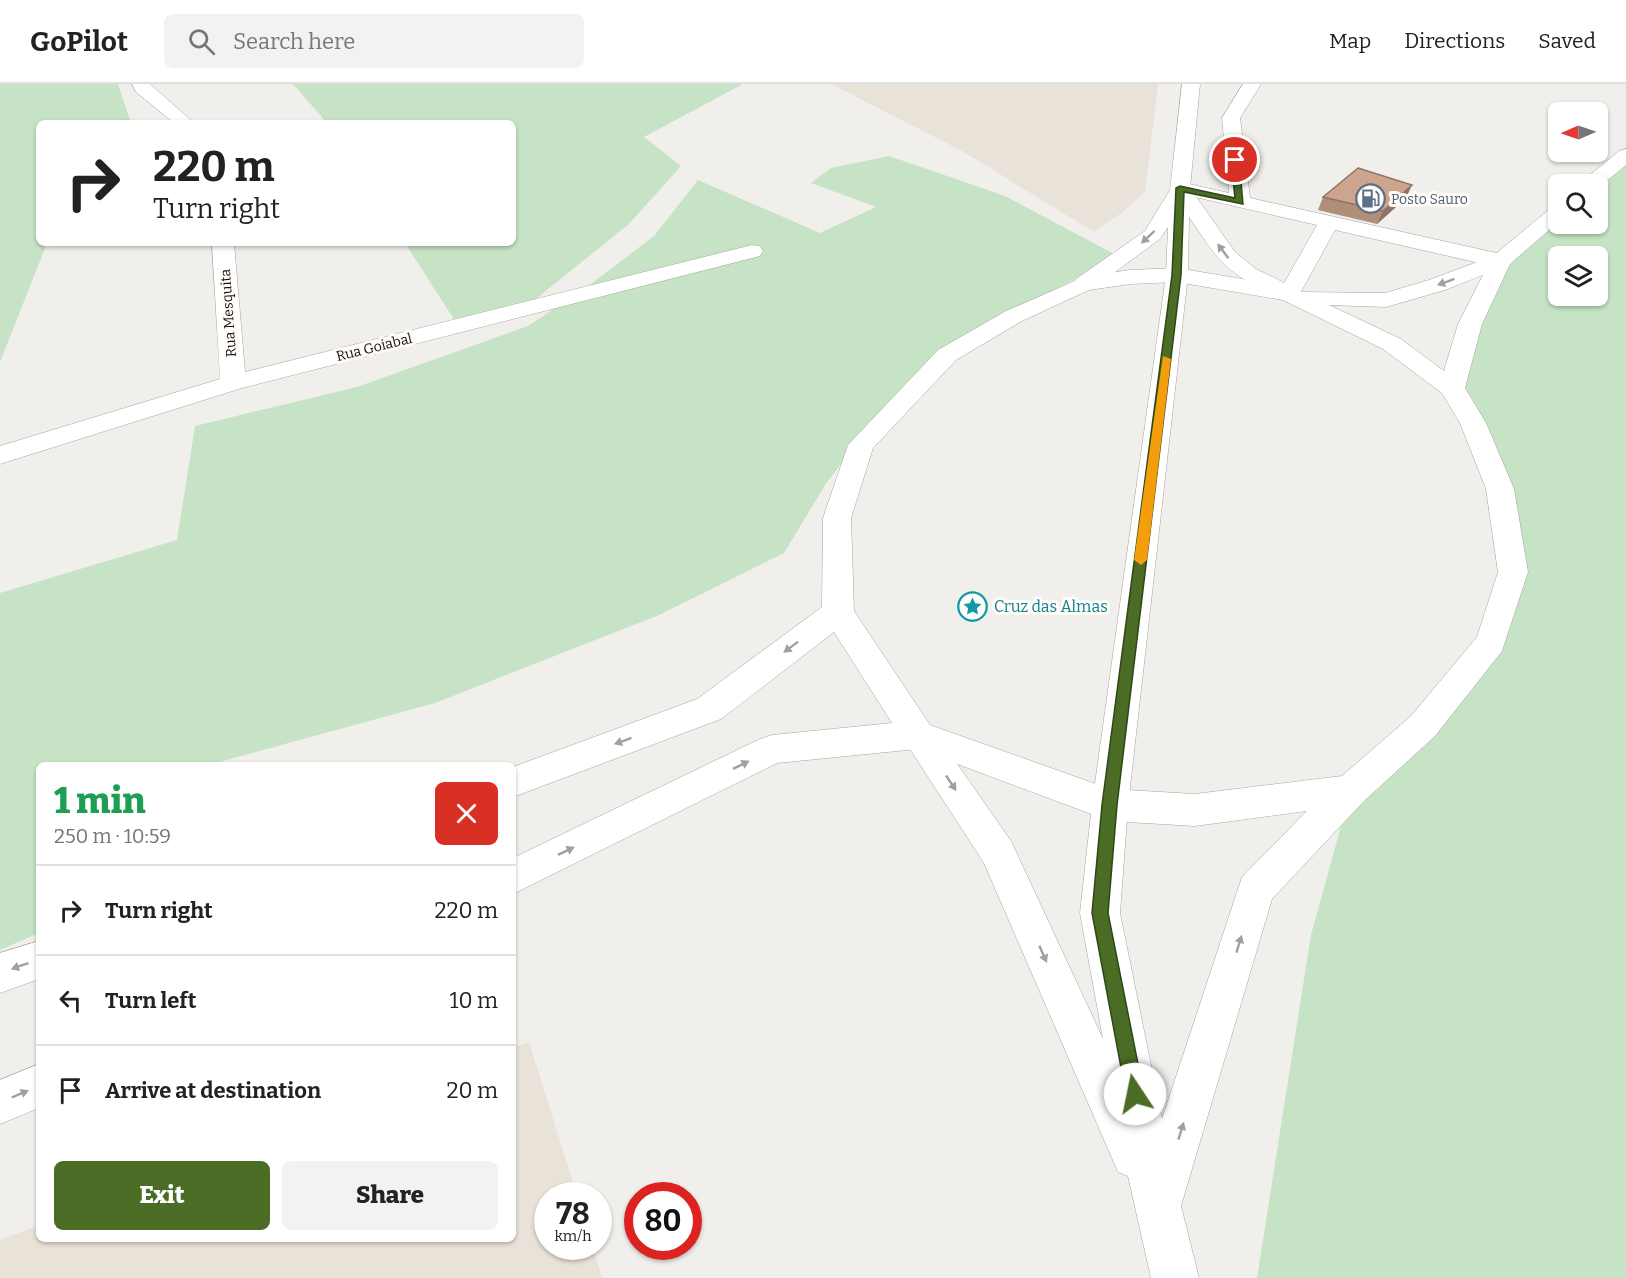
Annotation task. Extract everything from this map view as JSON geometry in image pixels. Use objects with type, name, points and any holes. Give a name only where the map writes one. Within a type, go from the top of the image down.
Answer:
[{"type":"main road","points":[[141,84],[142,88],[181,120]]},
{"type":"main road","points":[[1175,1278],[1157,1206],[1100,913],[1110,805],[1177,275],[1180,188],[1191,84]]},
{"type":"main road","points":[[1240,202],[1231,118],[1252,84]]},
{"type":"main road","points":[[1604,174],[1626,155]]},
{"type":"main road","points":[[1180,188],[1501,261]]},
{"type":"main road","points":[[1157,1206],[998,853],[838,612],[837,518],[861,445],[947,355],[1014,316],[1084,284],[1153,235],[1180,188]]},
{"type":"main road","points":[[1157,1206],[1256,890],[1351,790],[1423,726],[1491,642],[1513,572],[1500,489],[1473,423],[1452,388],[1392,344],[1248,274],[1227,257],[1180,188]]},
{"type":"main road","points":[[1084,284],[1130,277],[1177,275],[1329,299],[1386,300],[1437,285],[1501,261],[1548,221]]},
{"type":"main road","points":[[1288,294],[1329,222]]},
{"type":"main road","name":"Rua Mesquita","points":[[223,246],[232,383]]},
{"type":"main road","name":"Rua Goiabal","points":[[0,454],[232,383],[752,251]]},
{"type":"main road","points":[[1452,388],[1470,324],[1501,261]]},
{"type":"main road","points":[[516,781],[709,710],[838,612]]},
{"type":"main road","points":[[516,876],[772,749],[918,735],[1110,805],[1195,810],[1351,790]]},
{"type":"main road","points":[[0,973],[36,961]]},
{"type":"main road","points":[[0,1102],[36,1087]]},
{"type":"shaded area","points":[[831,84],[1158,84],[1145,192],[1123,212],[1094,232],[962,151]]},
{"type":"shaded area","points":[[529,1042],[573,1182],[534,1182],[534,1260],[597,1260],[602,1278],[0,1278],[0,1240],[36,1226],[36,1242],[516,1242],[516,1047]]},
{"type":"green space","points":[[0,84],[118,84],[130,120],[36,120],[36,246],[46,246],[0,362]]},
{"type":"green space","points":[[293,84],[743,84],[644,137],[681,166],[629,224],[522,310],[459,327],[407,246],[516,246],[516,120],[324,120]]},
{"type":"green space","points":[[1626,155],[1626,1278],[1257,1278],[1311,935],[1351,790],[1491,642],[1513,572],[1500,489],[1452,388],[1501,261],[1548,221],[1548,234],[1608,234],[1608,174],[1603,174]]},
{"type":"green space","points":[[889,156],[1005,196],[1114,254],[1094,269],[941,350],[866,432],[827,482],[784,553],[659,615],[435,703],[219,762],[36,762],[36,934],[0,950],[0,593],[177,540],[195,426],[357,387],[528,326],[591,284],[654,236],[698,180],[820,233],[876,207],[811,183],[831,168]]},
{"type":"building","points":[[1358,168],[1412,185],[1383,211],[1323,197]]},
{"type":"slow traffic","points":[[1141,560],[1166,359]]},
{"type":"place","name":"Posto Sauro","points":[[1370,199]]},
{"type":"place","name":"Cruz das Almas","points":[[973,606]]},
{"type":"route","points":[[1135,1094],[1100,913],[1110,805],[1177,275],[1180,188],[1240,202],[1235,160]]}]
